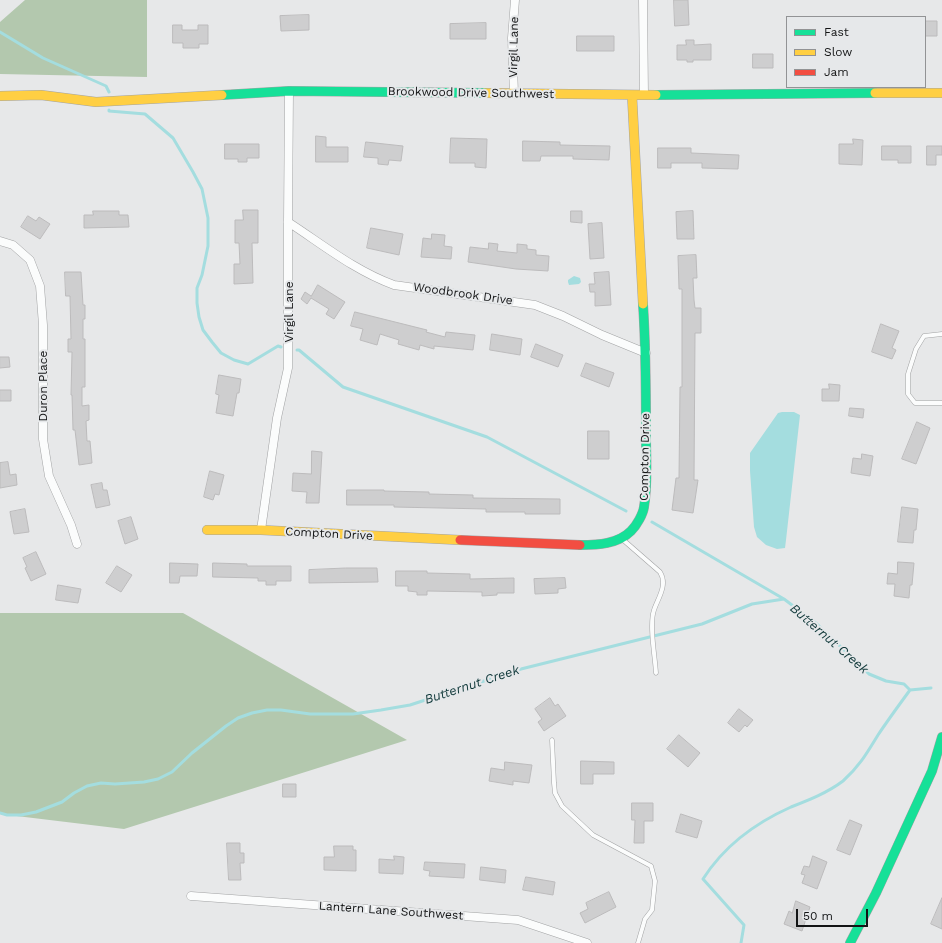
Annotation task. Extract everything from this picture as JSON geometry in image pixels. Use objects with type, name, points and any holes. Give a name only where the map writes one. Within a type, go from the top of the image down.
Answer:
[{"type":"street","name":"Virgil Lane","points":[[514,94],[512,38],[515,0]]},
{"type":"street","points":[[644,0],[644,95]]},
{"type":"street","name":"Virgil Lane","points":[[261,530],[278,418],[288,368],[289,91]]},
{"type":"street","name":"Brookwood Drive Southwest","points":[[0,96],[40,95],[96,102],[289,91],[632,95],[942,93]]},
{"type":"street","name":"Compton Drive","points":[[207,530],[261,530],[516,543],[591,545],[604,544],[625,536],[637,523],[644,508],[646,482],[646,353],[632,95]]},
{"type":"street","name":"Woodbrook Drive","points":[[288,222],[362,270],[394,285],[509,300],[535,305],[646,353]]},
{"type":"street","name":"Duron Place","points":[[0,241],[13,245],[30,260],[40,286],[43,325],[44,439],[49,476],[71,525],[77,544]]},
{"type":"street","points":[[850,943],[876,893],[932,771],[942,737]]},
{"type":"street","name":"Lantern Lane Southwest","points":[[191,896],[518,920],[587,943]]},
{"type":"lane","points":[[942,334],[924,336],[916,349],[908,374],[908,394],[915,403],[942,403]]},
{"type":"lane","points":[[621,538],[660,572],[662,576],[663,587],[652,620],[656,673]]},
{"type":"lane","points":[[552,740],[554,783],[556,793],[562,806],[593,835],[651,866],[655,881],[652,910],[645,919],[638,943]]},
{"type":"green space","points":[[25,0],[147,0],[147,77],[0,74],[0,22]]},
{"type":"green space","points":[[0,613],[183,613],[407,740],[124,829],[0,814]]},
{"type":"water","points":[[574,276],[580,278],[581,282],[579,284],[569,285],[568,280]]},
{"type":"water","points":[[794,412],[800,415],[785,548],[777,549],[766,545],[757,537],[754,527],[750,453],[778,413]]},
{"type":"building","points":[[674,0],[688,0],[689,25],[675,26]]},
{"type":"building","points":[[309,15],[309,30],[281,31],[280,16]]},
{"type":"building","points":[[926,21],[937,21],[937,36],[926,36]]},
{"type":"building","points":[[486,23],[486,39],[450,39],[450,24]]},
{"type":"building","points":[[173,25],[182,25],[182,30],[198,30],[198,25],[208,25],[208,44],[199,44],[199,48],[183,48],[183,43],[173,43]]},
{"type":"building","points":[[577,36],[614,36],[614,51],[577,51]]},
{"type":"building","points":[[686,40],[694,40],[694,45],[711,44],[711,60],[693,60],[693,62],[687,62],[687,60],[677,60],[677,45],[686,45]]},
{"type":"building","points":[[753,54],[773,54],[773,68],[753,68]]},
{"type":"building","points":[[316,136],[326,137],[326,147],[348,147],[348,162],[316,162]]},
{"type":"building","points":[[451,138],[487,139],[486,168],[475,167],[475,163],[450,163]]},
{"type":"building","points":[[853,139],[863,140],[862,165],[839,164],[839,144],[853,144]]},
{"type":"building","points":[[523,141],[560,142],[560,145],[610,146],[609,160],[573,159],[573,156],[541,156],[540,161],[523,161]]},
{"type":"building","points":[[366,142],[403,146],[401,161],[389,160],[388,165],[378,164],[378,158],[364,157]]},
{"type":"building","points":[[225,144],[259,144],[259,158],[247,158],[247,162],[238,162],[238,159],[225,159]]},
{"type":"building","points":[[882,146],[911,146],[911,163],[898,163],[898,160],[882,160]]},
{"type":"building","points":[[927,146],[942,146],[942,155],[936,155],[936,165],[927,165]]},
{"type":"building","points":[[658,148],[691,148],[691,153],[739,155],[738,169],[702,168],[702,163],[671,163],[671,168],[658,168]]},
{"type":"building","points":[[243,210],[258,210],[258,243],[252,243],[253,283],[234,284],[234,264],[240,264],[239,243],[235,243],[235,220],[243,220]]},
{"type":"building","points":[[93,211],[119,211],[119,215],[128,215],[129,227],[84,228],[84,215],[93,215]]},
{"type":"building","points":[[571,211],[582,211],[582,223],[571,222]]},
{"type":"building","points":[[693,211],[694,239],[677,239],[676,212]]},
{"type":"building","points":[[28,216],[36,221],[39,217],[50,224],[40,239],[21,227]]},
{"type":"building","points":[[602,223],[604,258],[590,259],[588,224]]},
{"type":"building","points":[[371,228],[403,234],[399,255],[367,248]]},
{"type":"building","points":[[432,234],[445,235],[444,246],[452,247],[451,259],[421,257],[423,238],[431,239]]},
{"type":"building","points":[[489,243],[498,244],[497,251],[517,253],[517,244],[527,245],[527,249],[536,250],[536,255],[549,256],[548,271],[516,269],[468,262],[470,247],[488,249]]},
{"type":"building","points":[[696,255],[697,278],[693,278],[694,300],[695,308],[701,308],[701,333],[695,333],[694,480],[698,480],[693,513],[672,510],[676,478],[679,478],[680,387],[682,387],[682,289],[679,289],[678,256]]},
{"type":"building","points":[[65,272],[81,272],[83,305],[85,305],[83,339],[85,339],[85,387],[82,387],[82,406],[89,405],[89,420],[86,421],[87,441],[90,441],[92,463],[79,465],[75,430],[73,430],[71,395],[72,352],[68,352],[68,339],[71,339],[70,296],[66,296]]},
{"type":"building","points":[[609,272],[611,305],[595,306],[595,292],[590,292],[589,284],[595,284],[594,273]]},
{"type":"building","points":[[318,285],[345,302],[334,319],[326,314],[329,309],[311,298],[307,304],[301,299],[305,292],[311,296]]},
{"type":"building","points":[[355,312],[427,330],[426,332],[445,337],[446,332],[475,335],[473,350],[434,346],[434,349],[420,345],[419,350],[398,344],[399,340],[380,334],[377,345],[360,340],[363,329],[351,326]]},
{"type":"building","points":[[881,324],[899,331],[892,348],[896,350],[892,359],[872,352]]},
{"type":"building","points":[[492,334],[522,339],[520,355],[490,350]]},
{"type":"building","points":[[536,344],[563,355],[558,367],[531,357]]},
{"type":"building","points":[[0,357],[9,357],[10,367],[0,368]]},
{"type":"building","points":[[586,363],[614,373],[609,387],[581,376]]},
{"type":"building","points":[[219,375],[241,379],[233,416],[216,413],[219,395],[216,394]]},
{"type":"building","points":[[829,384],[840,385],[839,401],[822,401],[822,389],[829,389]]},
{"type":"building","points":[[0,390],[11,390],[11,401],[0,401]]},
{"type":"building","points":[[850,408],[864,409],[863,418],[849,416]]},
{"type":"building","points":[[917,422],[930,428],[916,464],[902,459]]},
{"type":"building","points":[[588,431],[609,431],[609,459],[588,459]]},
{"type":"building","points":[[312,451],[322,452],[319,503],[306,503],[307,492],[292,491],[293,473],[311,474]]},
{"type":"building","points":[[862,454],[873,456],[870,476],[851,473],[853,458],[861,459]]},
{"type":"building","points":[[8,462],[10,475],[16,474],[17,485],[0,488],[0,463]]},
{"type":"building","points":[[210,471],[224,475],[219,495],[215,494],[213,500],[204,497]]},
{"type":"building","points":[[102,483],[103,490],[107,490],[110,505],[96,508],[91,485]]},
{"type":"building","points":[[347,490],[429,492],[429,494],[473,495],[473,498],[560,499],[560,514],[486,512],[486,509],[394,507],[394,505],[347,505]]},
{"type":"building","points":[[902,507],[918,509],[913,543],[898,542]]},
{"type":"building","points":[[25,509],[29,532],[14,534],[10,512]]},
{"type":"building","points":[[131,517],[138,539],[125,544],[118,521]]},
{"type":"building","points":[[36,552],[46,574],[31,581],[25,568],[27,567],[23,558]]},
{"type":"building","points":[[898,562],[914,563],[909,598],[894,596],[895,584],[887,584],[888,573],[897,574]]},
{"type":"building","points":[[170,563],[198,564],[197,576],[180,576],[179,583],[170,583]]},
{"type":"building","points":[[213,563],[247,564],[247,566],[291,566],[291,581],[276,581],[276,585],[266,585],[266,581],[258,581],[258,578],[213,577]]},
{"type":"building","points":[[117,566],[132,575],[121,592],[106,583]]},
{"type":"building","points":[[377,568],[378,582],[309,583],[309,570]]},
{"type":"building","points":[[396,571],[427,571],[427,573],[470,574],[470,579],[514,578],[514,593],[497,593],[497,595],[482,596],[482,592],[427,591],[427,595],[417,595],[417,592],[408,591],[408,586],[396,586]]},
{"type":"building","points":[[565,578],[566,588],[558,589],[558,593],[535,594],[534,579]]},
{"type":"building","points":[[58,585],[81,589],[78,603],[56,600]]},
{"type":"building","points":[[550,698],[555,706],[558,704],[566,716],[544,731],[538,722],[542,719],[535,709]]},
{"type":"building","points":[[739,709],[753,720],[747,727],[745,725],[739,732],[728,723]]},
{"type":"building","points":[[679,735],[700,753],[688,767],[667,749]]},
{"type":"building","points":[[581,761],[614,762],[614,774],[593,774],[593,784],[581,784]]},
{"type":"building","points":[[505,762],[532,765],[529,783],[513,781],[513,785],[489,781],[491,768],[504,770]]},
{"type":"building","points":[[283,784],[296,784],[296,797],[283,797]]},
{"type":"building","points":[[632,803],[653,803],[653,821],[644,821],[644,843],[634,843],[635,820],[632,820]]},
{"type":"building","points":[[681,814],[702,821],[697,838],[676,832]]},
{"type":"building","points":[[850,820],[862,825],[850,855],[837,850]]},
{"type":"building","points":[[227,843],[240,843],[240,853],[244,853],[244,863],[240,863],[241,880],[229,880]]},
{"type":"building","points":[[334,846],[353,846],[353,850],[356,850],[356,871],[324,870],[324,857],[334,857]]},
{"type":"building","points":[[394,856],[404,857],[403,874],[379,873],[379,859],[394,860]]},
{"type":"building","points":[[813,856],[827,862],[817,889],[802,883],[805,875],[801,874],[804,866],[809,867]]},
{"type":"building","points":[[425,862],[465,864],[464,878],[429,876],[430,871],[424,870]]},
{"type":"building","points":[[481,867],[506,870],[505,883],[480,880]]},
{"type":"building","points":[[526,877],[555,882],[553,895],[523,890]]},
{"type":"building","points":[[609,892],[616,907],[585,923],[580,913],[588,909],[586,903]]},
{"type":"building","points":[[942,898],[942,929],[931,924]]},
{"type":"building","points":[[796,901],[810,907],[802,931],[784,924],[789,911],[792,913]]},
{"type":"waterway","points":[[0,32],[43,58],[106,86],[109,92]]},
{"type":"waterway","points":[[109,110],[145,114],[173,138],[202,189],[208,218],[208,246],[202,275],[197,288],[197,303],[203,330],[221,353],[234,360],[248,364],[278,346],[281,347]]},
{"type":"waterway","points":[[297,350],[299,350],[343,387],[487,437],[626,511]]},
{"type":"waterway","name":"Butternut Creek","points":[[652,522],[784,599],[817,624],[869,674],[886,681],[904,684],[910,690]]},
{"type":"waterway","name":"Butternut Creek","points":[[0,813],[7,815],[21,815],[36,812],[62,802],[87,786],[101,783],[115,784],[144,782],[158,779],[172,772],[192,753],[226,726],[238,718],[252,713],[267,710],[281,710],[310,714],[353,714],[410,705],[521,669],[702,624],[752,604],[784,599]]},
{"type":"waterway","name":"Butternut Creek","points":[[910,690],[931,688]]},
{"type":"waterway","points":[[741,943],[744,925],[703,879],[711,867],[741,837],[765,820],[824,793],[843,781],[862,760],[910,690]]},
{"type":"traffic: fast","points":[[222,95],[289,91],[485,93]]},
{"type":"traffic: fast","points":[[656,95],[875,93]]},
{"type":"traffic: fast","points":[[580,545],[601,544],[620,539],[633,529],[643,510],[646,489],[646,370],[643,304]]},
{"type":"traffic: fast","points":[[850,943],[876,893],[932,771],[942,737]]},
{"type":"traffic: slow","points":[[485,93],[656,95]]},
{"type":"traffic: slow","points":[[875,93],[942,93]]},
{"type":"traffic: slow","points":[[0,96],[41,95],[96,102],[222,95]]},
{"type":"traffic: slow","points":[[632,95],[643,304]]},
{"type":"traffic: slow","points":[[207,530],[261,530],[460,540]]},
{"type":"traffic: jam","points":[[460,540],[580,545]]}]
